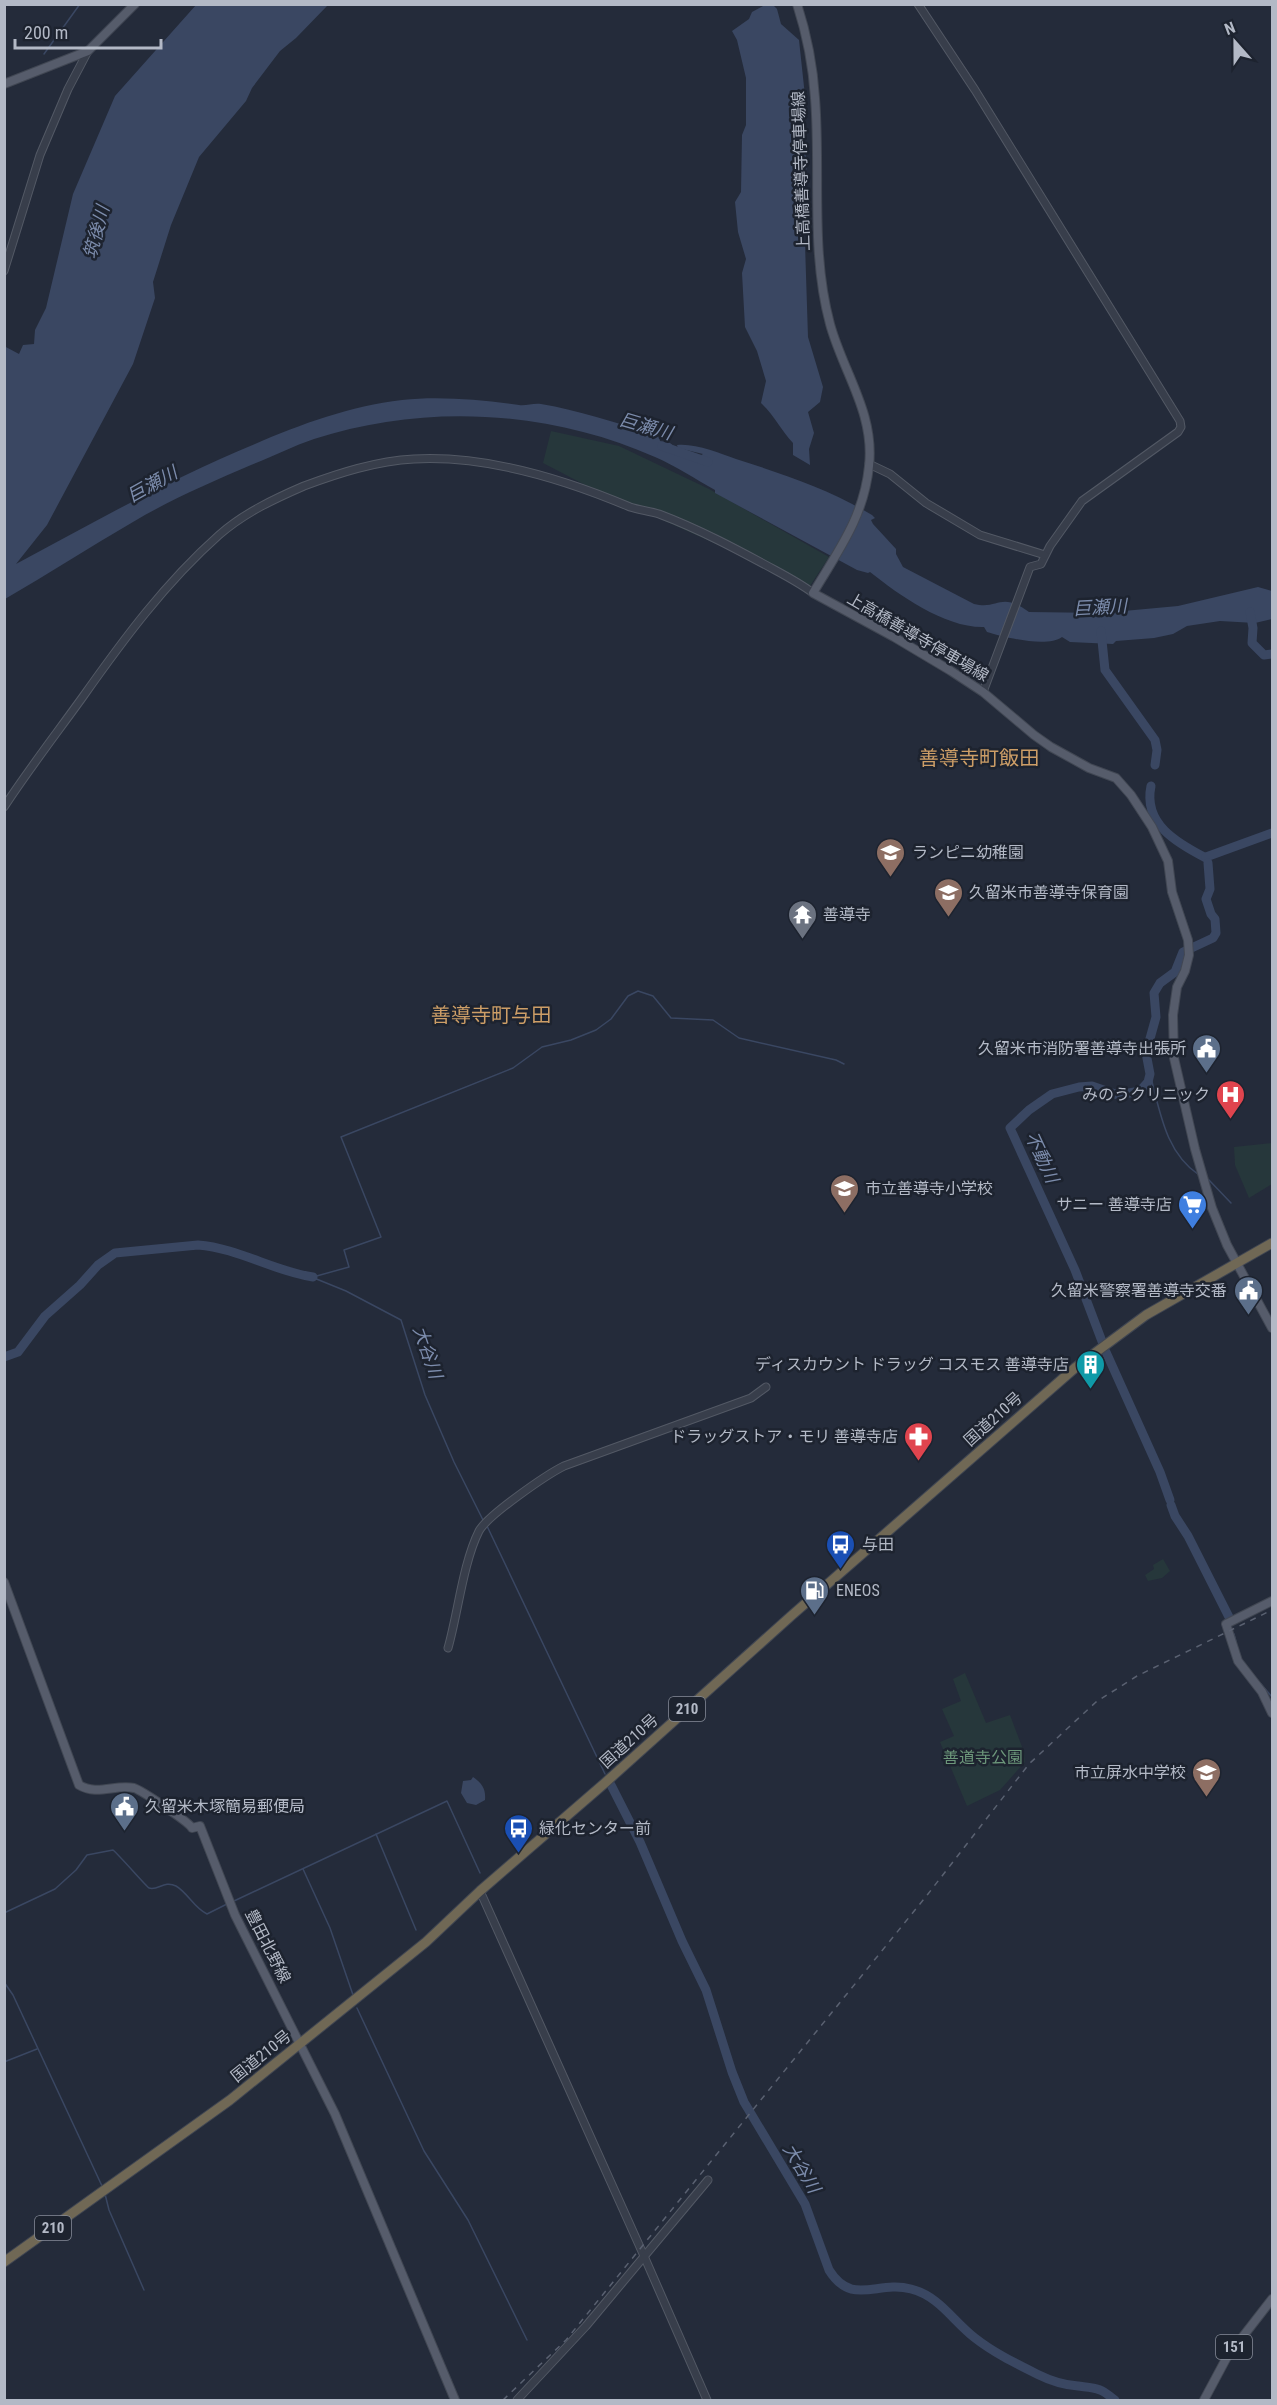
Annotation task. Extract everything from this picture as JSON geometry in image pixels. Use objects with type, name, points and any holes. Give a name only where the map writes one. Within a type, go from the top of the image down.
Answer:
[{"type":"highway","name":"国道210号","points":[[4,2262],[105,2192],[230,2100],[426,1942],[480,1891],[606,1782],[900,1519],[1055,1385],[1146,1315],[1272,1243]]},
{"type":"main road","points":[[4,84],[88,51],[135,4]]},
{"type":"main road","name":"上高橋善導寺停車場線","points":[[797,4],[808,45],[816,98],[817,231],[822,291],[830,326],[864,409],[870,446],[870,464],[865,492],[857,518],[814,590],[983,692],[1051,747],[1089,768],[1116,778],[1152,827],[1168,861],[1172,892],[1188,940],[1188,955],[1185,970],[1177,987],[1173,1015],[1174,1058],[1212,1208],[1227,1245],[1272,1328]]},
{"type":"main road","name":"豊田北野線","points":[[4,1581],[79,1785],[89,1790],[127,1787],[137,1789],[155,1802],[180,1815],[192,1828],[200,1826],[235,1915],[263,1974],[301,2043],[339,2124],[454,2400]]},
{"type":"main road","points":[[1272,1601],[1226,1624],[1238,1661],[1262,1692],[1272,1713]]},
{"type":"main road","name":"151","points":[[1204,2400],[1227,2356],[1272,2300]]},
{"type":"street","points":[[918,4],[975,90],[1180,421],[1181,427],[1178,432],[1082,501],[1041,564],[1033,566],[1028,572],[983,692]]},
{"type":"street","points":[[4,271],[40,155],[68,89],[88,51]]},
{"type":"street","points":[[4,807],[131,630],[160,595],[219,535],[270,501],[343,472],[387,462],[434,459],[464,461],[533,473],[658,514],[754,558],[814,590]]},
{"type":"street","points":[[870,464],[890,474],[926,503],[980,535],[1045,555]]},
{"type":"street","points":[[448,1648],[469,1563],[479,1532],[489,1520],[539,1480],[564,1466],[751,1398],[766,1387]]},
{"type":"street","points":[[480,1891],[706,2400]]},
{"type":"street","points":[[517,2400],[586,2326],[708,2180]]},
{"type":"green space","points":[[551,431],[619,446],[709,489],[829,557],[810,586],[589,487],[543,463]]},
{"type":"green space","points":[[1272,1143],[1272,1184],[1249,1198],[1235,1165],[1234,1147]]},
{"type":"green space","points":[[1163,1559],[1170,1571],[1162,1578],[1148,1581],[1145,1575],[1154,1569],[1153,1565]]},
{"type":"green space","name":"善道寺公園","points":[[965,1673],[986,1723],[1010,1715],[1024,1752],[1025,1762],[1000,1790],[967,1806],[940,1742],[954,1736],[942,1709],[961,1701],[953,1679]]},
{"type":"water","name":"筑後川","points":[[196,5],[328,5],[280,51],[252,88],[246,101],[199,157],[171,225],[153,282],[155,298],[133,364],[47,525],[16,564],[163,486],[224,457],[290,430],[345,411],[383,403],[431,398],[461,399],[522,405],[541,404],[569,410],[651,433],[659,437],[660,441],[670,443],[675,447],[670,451],[695,459],[703,454],[678,448],[677,445],[707,449],[806,483],[872,515],[875,518],[871,520],[873,524],[896,549],[896,554],[903,567],[974,604],[989,605],[1005,602],[1029,612],[1102,613],[1178,606],[1258,587],[1272,591],[1272,619],[1255,623],[1220,621],[1187,626],[1173,634],[1116,641],[1113,644],[1070,642],[1062,637],[1046,642],[1014,639],[987,632],[984,627],[969,626],[938,616],[909,600],[870,572],[857,570],[715,493],[715,490],[655,457],[614,441],[573,429],[530,421],[443,416],[399,420],[356,428],[306,442],[161,506],[5,599],[4,346],[19,354],[23,345],[34,344],[35,330],[46,308],[73,194],[115,96]]},
{"type":"water","points":[[765,5],[773,5],[777,9],[781,24],[799,40],[805,96],[799,110],[807,165],[800,219],[805,244],[808,337],[823,387],[820,402],[808,412],[814,433],[809,449],[810,465],[793,455],[793,443],[761,403],[766,381],[757,351],[745,327],[742,273],[746,259],[738,232],[735,202],[741,192],[742,135],[746,125],[746,78],[737,40],[732,31],[749,19],[752,12]]},
{"type":"water","points":[[473,1777],[481,1784],[485,1793],[485,1800],[476,1805],[467,1803],[461,1793],[463,1781],[471,1780]]},
{"type":"waterway","points":[[44,54],[80,4]]},
{"type":"waterway","name":"巨瀬川","points":[[662,446],[708,462]]},
{"type":"waterway","points":[[1250,612],[1253,628],[1252,643],[1264,655],[1272,654]]},
{"type":"waterway","name":"不動川","points":[[1101,631],[1105,670],[1155,740],[1157,750],[1155,765]]},
{"type":"waterway","name":"不動川","points":[[1151,786],[1150,799],[1157,822],[1174,839],[1206,858]]},
{"type":"waterway","points":[[1206,857],[1272,833]]},
{"type":"waterway","name":"不動川","points":[[1103,1344],[1075,1270],[1010,1128],[1029,1110],[1052,1094],[1092,1086],[1118,1095],[1140,1091],[1148,1082],[1150,1074],[1146,1053],[1156,1017],[1154,993],[1160,983],[1175,972],[1183,952],[1213,938],[1216,933],[1215,919],[1206,899],[1210,889],[1208,863]]},
{"type":"waterway","points":[[313,1277],[349,1267],[344,1250],[381,1237],[341,1137],[513,1068],[542,1047],[571,1040],[596,1030],[611,1019],[628,996],[638,991],[653,996],[671,1018],[713,1020],[739,1038],[836,1060],[844,1064]]},
{"type":"waterway","points":[[1150,1074],[1165,1130],[1171,1143],[1178,1155],[1199,1175]]},
{"type":"waterway","points":[[1209,1180],[1231,1203]]},
{"type":"waterway","name":"大谷川","points":[[4,1357],[18,1352],[45,1316],[80,1285],[98,1265],[115,1253],[198,1245],[227,1250],[284,1270],[313,1277]]},
{"type":"waterway","name":"大谷川","points":[[314,1278],[346,1291],[401,1320],[425,1395],[454,1462],[484,1522]]},
{"type":"waterway","name":"不動川","points":[[1106,1352],[1160,1472],[1170,1500]]},
{"type":"waterway","name":"不動川","points":[[1171,1505],[1230,1619]]},
{"type":"waterway","name":"大谷川","points":[[487,1526],[605,1774]]},
{"type":"waterway","name":"不動川","points":[[1234,1634],[1236,1642]]},
{"type":"waterway","name":"不動川","points":[[1261,1684],[1272,1697]]},
{"type":"waterway","name":"大谷川","points":[[611,1785],[640,1842],[682,1941],[706,1990],[744,2102],[805,2204],[829,2270],[838,2281],[856,2290],[899,2287],[921,2292],[938,2303],[975,2338],[1006,2358],[1048,2379],[1068,2385],[1097,2389],[1115,2400]]},
{"type":"waterway","points":[[234,1901],[447,1801],[480,1873]]},
{"type":"waterway","points":[[376,1834],[416,1930]]},
{"type":"waterway","points":[[4,1913],[55,1889],[76,1870],[87,1855],[113,1850],[149,1888],[172,1884],[207,1914],[227,1904]]},
{"type":"waterway","points":[[303,1869],[330,1928],[353,1995]]},
{"type":"waterway","points":[[4,1982],[13,1995],[102,2186]]},
{"type":"waterway","points":[[357,2008],[424,2151],[468,2220],[527,2340]]},
{"type":"waterway","points":[[4,2062],[37,2049]]},
{"type":"waterway","points":[[105,2194],[109,2210],[144,2290]]},
{"type":"railway","points":[[503,2400],[566,2340],[928,1894],[1029,1764],[1096,1702],[1137,1676],[1272,1610]]},
{"type":"place","name":"ランピニ幼稚園","points":[[891,878]]},
{"type":"place","name":"久留米市善導寺保育園","points":[[948,918]]},
{"type":"place","name":"善導寺","points":[[802,940]]},
{"type":"place","name":"久留米市消防署善導寺出張所","points":[[1207,1074]]},
{"type":"place","name":"みのうクリニック","points":[[1231,1120]]},
{"type":"place","name":"市立善導寺小学校","points":[[844,1214]]},
{"type":"place","name":"サニー 善導寺店","points":[[1193,1230]]},
{"type":"place","name":"久留米警察署善導寺交番","points":[[1248,1316]]},
{"type":"place","name":"ディスカウント ドラッグ コスモス 善導寺店","points":[[1090,1390]]},
{"type":"place","name":"ドラッグストア・モリ 善導寺店","points":[[919,1462]]},
{"type":"place","name":"与田","points":[[841,1570]]},
{"type":"place","name":"ENEOS","points":[[815,1616]]},
{"type":"place","name":"市立屏水中学校","points":[[1207,1798]]},
{"type":"place","name":"久留米木塚簡易郵便局","points":[[124,1832]]},
{"type":"place","name":"緑化センター前","points":[[518,1854]]},
{"type":"district","name":"善導寺町飯田","points":[[979,758]]},
{"type":"district","name":"善導寺町与田","points":[[491,1015]]}]
